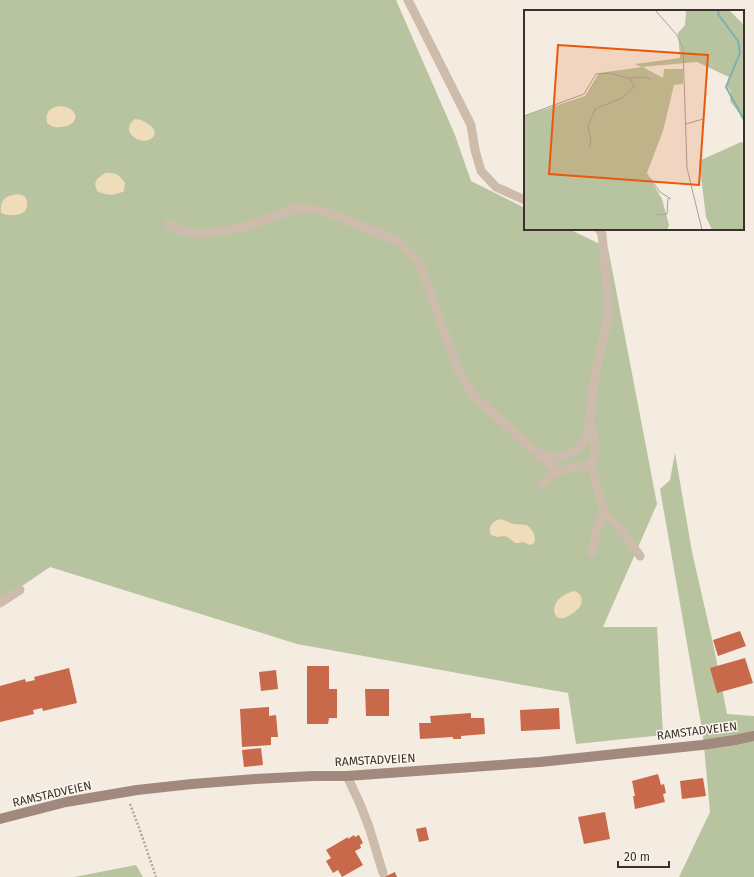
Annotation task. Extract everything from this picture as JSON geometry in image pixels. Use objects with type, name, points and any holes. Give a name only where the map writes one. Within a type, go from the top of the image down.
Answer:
[{"type":"street","name":"RAMSTADVEIEN","points":[[0,819],[66,802],[137,790],[255,779],[347,776],[540,762],[702,745],[754,736]]},
{"type":"lane","points":[[408,0],[471,126],[475,150],[481,171],[496,187],[524,200]]},
{"type":"lane","points":[[168,224],[185,232],[202,234],[241,228],[298,208],[324,211],[398,241],[419,262],[460,374],[473,395],[559,472]]},
{"type":"lane","points":[[534,451],[556,458],[576,450],[588,435],[594,381],[609,312],[602,234],[600,230]]},
{"type":"lane","points":[[541,484],[563,469],[588,466],[593,460],[595,448],[592,429],[591,404]]},
{"type":"lane","points":[[588,466],[592,468],[604,513],[618,526],[640,556]]},
{"type":"lane","points":[[592,552],[598,525],[604,513]]},
{"type":"lane","points":[[0,603],[20,590]]},
{"type":"lane","points":[[347,776],[369,827],[383,873]]},
{"type":"path","points":[[125,793],[156,877]]},
{"type":"green space","points":[[0,0],[396,0],[455,135],[471,181],[524,208],[524,230],[571,230],[608,248],[657,504],[603,627],[657,627],[663,735],[576,744],[568,693],[297,644],[50,567],[0,601]]},
{"type":"green space","points":[[675,453],[692,552],[714,648],[727,714],[754,716],[754,877],[679,877],[710,812],[703,735],[660,489],[670,480]]},
{"type":"green space","points":[[136,865],[143,877],[74,877]]},
{"type":"sand","points":[[59,106],[66,107],[74,113],[76,117],[71,124],[56,127],[47,123],[48,112]]},
{"type":"sand","points":[[135,119],[147,123],[153,128],[155,132],[152,138],[142,141],[130,133],[130,124]]},
{"type":"sand","points":[[105,173],[112,173],[121,178],[125,183],[124,191],[104,194],[97,191],[95,184],[97,179]]},
{"type":"sand","points":[[18,194],[25,197],[27,201],[25,211],[20,214],[13,215],[1,213],[3,201],[7,197]]},
{"type":"sand","points":[[501,519],[513,524],[527,525],[534,535],[534,543],[530,545],[523,542],[515,543],[508,537],[491,535],[490,527],[496,521]]},
{"type":"sand","points":[[574,591],[580,595],[582,600],[579,608],[572,614],[565,617],[560,618],[556,616],[554,611],[556,603],[559,599]]},
{"type":"building","points":[[740,631],[746,646],[718,656],[713,640]]},
{"type":"building","points":[[745,658],[753,683],[717,693],[710,668]]},
{"type":"building","points":[[307,666],[329,666],[329,689],[337,689],[337,718],[329,718],[328,724],[307,724]]},
{"type":"building","points":[[69,668],[77,703],[43,711],[42,708],[33,710],[34,714],[0,722],[0,686],[25,679],[26,682],[35,680],[34,677]]},
{"type":"building","points":[[276,670],[278,689],[261,691],[259,672]]},
{"type":"building","points":[[365,689],[389,689],[389,716],[366,716]]},
{"type":"building","points":[[269,707],[269,716],[276,715],[278,737],[271,737],[271,745],[242,747],[240,709]]},
{"type":"building","points":[[559,708],[560,729],[521,731],[520,710]]},
{"type":"building","points":[[471,713],[471,718],[484,718],[485,734],[461,736],[461,739],[453,739],[453,737],[420,739],[419,723],[431,723],[430,716]]},
{"type":"building","points":[[261,748],[263,765],[244,767],[242,750]]},
{"type":"building","points":[[658,774],[661,785],[664,784],[666,793],[663,794],[665,802],[635,809],[633,796],[635,796],[632,781]]},
{"type":"building","points":[[703,778],[706,796],[682,799],[680,781]]},
{"type":"building","points":[[605,812],[610,839],[584,844],[578,817]]},
{"type":"building","points":[[426,827],[429,840],[419,842],[416,829]]},
{"type":"building","points":[[354,835],[355,837],[359,835],[363,843],[360,845],[361,848],[355,851],[363,865],[342,877],[338,870],[333,873],[326,861],[331,858],[326,850]]},
{"type":"building","points":[[395,872],[397,877],[384,877]]}]
